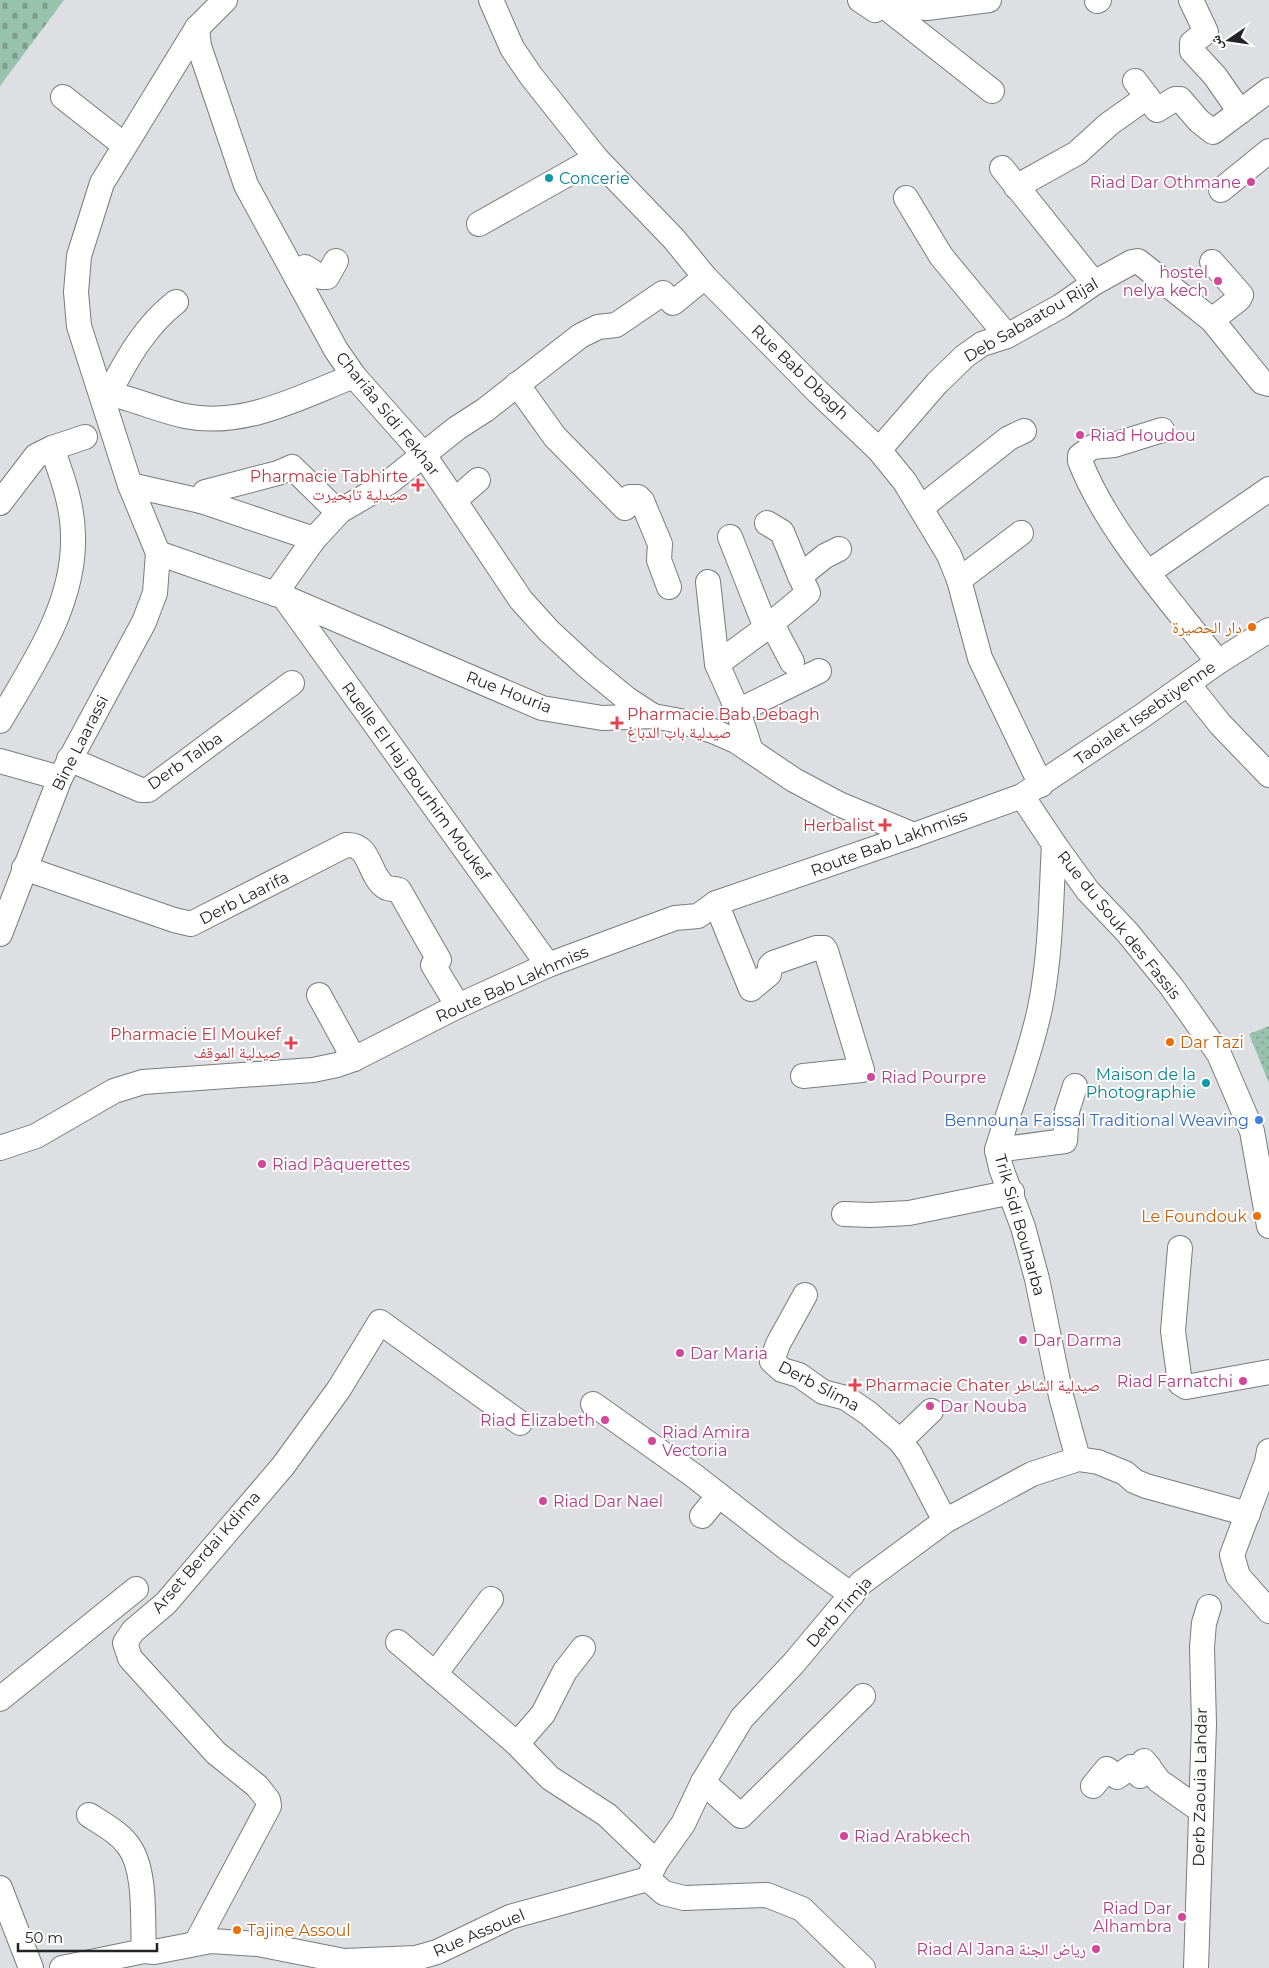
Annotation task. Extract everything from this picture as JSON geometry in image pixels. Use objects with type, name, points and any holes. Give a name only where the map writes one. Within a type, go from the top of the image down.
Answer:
[{"type":"street","points":[[158,553],[130,485],[105,393],[79,326],[76,292],[79,256],[97,195],[124,146],[197,28],[226,0]]},
{"type":"street","name":"Rue Bab Dbagh","points":[[491,0],[512,48],[531,76],[596,158],[674,239],[705,278],[879,450],[922,507],[949,555],[959,580],[980,658],[1032,790]]},
{"type":"street","points":[[860,0],[875,10],[883,5],[989,0]]},
{"type":"street","points":[[1175,0],[1180,0]]},
{"type":"street","points":[[1016,187],[1077,153],[1109,124],[1141,89],[1158,110],[1175,99],[1180,99],[1199,121],[1214,132],[1259,103],[1215,76],[1191,48],[1192,43],[1206,32],[1191,0]]},
{"type":"street","points":[[883,5],[992,91]]},
{"type":"street","name":"Chariâa Sidi Fekhar","points":[[197,28],[199,46],[246,184],[297,276],[318,319],[354,376],[424,455],[455,500],[479,540],[516,592],[549,632],[627,699],[653,716]]},
{"type":"street","points":[[63,97],[124,146]]},
{"type":"street","points":[[1221,190],[1269,151]]},
{"type":"street","points":[[478,224],[596,158]]},
{"type":"street","points":[[1002,168],[1094,283]]},
{"type":"street","points":[[906,198],[941,256],[1007,336]]},
{"type":"street","points":[[297,276],[305,267],[321,277],[327,277],[336,261]]},
{"type":"street","name":"Deb Sabaatou Rijal","points":[[879,450],[954,365],[982,344],[1007,336],[1061,306],[1094,283],[1125,265],[1138,261],[1212,320],[1264,381]]},
{"type":"street","points":[[1212,262],[1241,295],[1239,299],[1212,320]]},
{"type":"street","points":[[279,596],[314,538],[338,512],[388,483],[457,428],[485,410],[586,332],[598,327],[616,325],[663,293],[673,303],[705,278]]},
{"type":"street","points":[[105,393],[145,332],[176,302]]},
{"type":"street","points":[[105,393],[186,416],[227,418],[256,414],[354,376]]},
{"type":"street","points":[[517,384],[555,436],[625,508],[630,497],[638,497],[642,501],[660,544],[660,560],[669,587]]},
{"type":"street","points":[[1162,430],[1114,445],[1092,447],[1080,456],[1082,467],[1109,517],[1218,662]]},
{"type":"street","points":[[922,507],[1009,438],[1024,431]]},
{"type":"street","points":[[0,503],[34,458],[52,448],[85,437]]},
{"type":"street","points":[[0,720],[44,646],[67,588],[73,536],[69,504],[52,448]]},
{"type":"street","points":[[201,501],[205,492],[278,473],[292,467],[338,512]]},
{"type":"street","points":[[455,500],[478,480]]},
{"type":"street","points":[[130,485],[201,501],[314,538]]},
{"type":"street","points":[[1150,572],[1269,489]]},
{"type":"street","points":[[717,664],[808,593],[782,532],[767,523]]},
{"type":"street","points":[[959,580],[1021,532]]},
{"type":"street","points":[[730,537],[768,625],[792,662]]},
{"type":"street","points":[[795,566],[839,550]]},
{"type":"street","name":"Rue Houria","points":[[158,553],[279,596],[542,708],[602,718],[653,716],[680,721],[712,731],[736,740],[794,780],[840,804],[914,836]]},
{"type":"street","name":"Bine Laarassi","points":[[0,934],[64,769],[151,605],[158,578],[158,553]]},
{"type":"street","points":[[708,582],[717,664],[738,711],[752,750]]},
{"type":"street","name":"Ruelle El Haj Bourhim Moukef","points":[[279,596],[548,965]]},
{"type":"street","name":"Taoialet Issebtiyenne","points":[[1032,790],[1218,662],[1269,630]]},
{"type":"street","points":[[738,711],[820,671]]},
{"type":"street","name":"Derb Talba","points":[[64,769],[141,790],[148,790],[292,683]]},
{"type":"street","points":[[1188,684],[1220,724],[1269,775]]},
{"type":"street","points":[[0,761],[64,769]]},
{"type":"street","name":"Route Bab Lakhmiss","points":[[0,1148],[36,1136],[126,1086],[143,1082],[314,1070],[354,1060],[458,1006],[548,965],[675,918],[698,916],[716,903],[914,836],[1032,790]]},
{"type":"street","name":"Rue du Souk des Fassis","points":[[1032,790],[1054,844],[1088,891],[1127,932],[1171,986],[1219,1054],[1252,1131],[1269,1226]]},
{"type":"street","name":"Derb Laarifa","points":[[24,868],[174,920],[191,924],[346,845],[355,844],[361,848],[380,881],[387,888],[399,890],[403,896],[439,960],[433,965],[458,1006]]},
{"type":"street","name":"Trik Sidi Bouharba","points":[[1054,844],[1047,964],[1040,1008],[997,1150],[1004,1175],[1012,1192],[1042,1298],[1061,1396],[1078,1459]]},
{"type":"street","points":[[716,903],[751,989],[769,974],[770,966],[773,963],[816,948],[824,948],[826,951],[862,1070],[803,1076]]},
{"type":"street","points":[[318,995],[354,1060]]},
{"type":"street","points":[[997,1150],[1065,1141],[1067,1111],[1075,1086]]},
{"type":"street","points":[[844,1214],[909,1213],[1012,1192]]},
{"type":"street","points":[[1180,1248],[1173,1331],[1180,1383],[1186,1387],[1269,1372]]},
{"type":"street","name":"Derb Slima","points":[[805,1295],[778,1344],[772,1361],[782,1370],[799,1376],[823,1392],[846,1398],[868,1413],[900,1441],[910,1454],[945,1521]]},
{"type":"street","name":"Arset Berdai Kdima","points":[[196,1943],[269,1806],[268,1800],[257,1786],[216,1753],[180,1714],[130,1658],[125,1643],[133,1631],[166,1603],[282,1466],[339,1389],[380,1322],[520,1423]]},
{"type":"street","points":[[593,1404],[719,1495],[852,1595]]},
{"type":"street","points":[[900,1441],[931,1411]]},
{"type":"street","points":[[1269,1451],[1232,1555],[1238,1576],[1269,1611]]},
{"type":"street","name":"Derb Timja","points":[[652,1871],[683,1824],[703,1782],[742,1718],[793,1664],[861,1583],[945,1521],[1032,1474],[1078,1459],[1098,1462],[1125,1473],[1134,1481],[1146,1486],[1248,1514]]},
{"type":"street","points":[[702,1516],[719,1495]]},
{"type":"street","points":[[0,1699],[136,1589]]},
{"type":"street","points":[[435,1674],[491,1599]]},
{"type":"street","name":"Derb Zaouia Lahdar","points":[[1196,1968],[1204,1724],[1202,1647],[1204,1623],[1209,1607]]},
{"type":"street","points":[[398,1642],[517,1744],[550,1778],[607,1815],[652,1871],[664,1894],[684,1898],[767,1895],[802,1909],[863,1968]]},
{"type":"street","points":[[517,1744],[543,1714],[565,1671],[583,1648]]},
{"type":"street","points":[[703,1782],[741,1816],[863,1696]]},
{"type":"street","points":[[1093,1786],[1107,1769],[1117,1777],[1131,1767],[1140,1776],[1146,1764],[1158,1781],[1200,1810]]},
{"type":"street","points":[[89,1815],[115,1832],[128,1844],[135,1856],[140,1870],[151,1957]]},
{"type":"street","name":"Rue Assouel","points":[[62,1968],[151,1957],[196,1943],[211,1941],[258,1944],[344,1961],[416,1958],[437,1952],[510,1917],[652,1871]]},
{"type":"street","points":[[0,1888],[31,1968]]},
{"type":"green space","points":[[0,0],[64,0],[0,86]]},
{"type":"green space","points":[[1269,1026],[1269,1083],[1249,1034]]},
{"type":"place","name":"Concerie","points":[[549,178]]},
{"type":"place","name":"Riad Dar Othmane","points":[[1251,182]]},
{"type":"place","name":"hostel nelya kech","points":[[1218,281]]},
{"type":"place","name":"Riad Houdou","points":[[1080,435]]},
{"type":"place","name":"Pharmacie Tabhirte صيدلية تابحيرت","points":[[418,485]]},
{"type":"place","name":"دار الحصيرة","points":[[1252,627]]},
{"type":"place","name":"Pharmacie Bab Debagh صيدلية باب الدباغ","points":[[617,723]]},
{"type":"place","name":"Herbalist","points":[[885,825]]},
{"type":"place","name":"Dar Tazi","points":[[1170,1042]]},
{"type":"place","name":"Pharmacie El Moukef صيدلية الموقف","points":[[291,1043]]},
{"type":"place","name":"Riad Pourpre","points":[[871,1077]]},
{"type":"place","name":"Maison de la Photographie","points":[[1206,1083]]},
{"type":"place","name":"Bennouna Faissal Traditional Weaving","points":[[1259,1120]]},
{"type":"place","name":"Riad Pâquerettes","points":[[262,1164]]},
{"type":"place","name":"Le Foundouk","points":[[1257,1216]]},
{"type":"place","name":"Dar Darma","points":[[1023,1340]]},
{"type":"place","name":"Dar Maria","points":[[680,1353]]},
{"type":"place","name":"Riad Farnatchi","points":[[1243,1381]]},
{"type":"place","name":"Pharmacie Chater صيدلية الشاطر","points":[[855,1385]]},
{"type":"place","name":"Dar Nouba","points":[[930,1406]]},
{"type":"place","name":"Riad Elizabeth","points":[[605,1420]]},
{"type":"place","name":"Riad Amira Vectoria","points":[[652,1441]]},
{"type":"place","name":"Riad Dar Nael","points":[[543,1501]]},
{"type":"place","name":"Riad Arabkech","points":[[844,1836]]},
{"type":"place","name":"Riad Dar Alhambra","points":[[1182,1917]]},
{"type":"place","name":"Tajine Assoul","points":[[237,1930]]},
{"type":"place","name":"Riad Al Jana رياض الجنة","points":[[1096,1949]]}]
